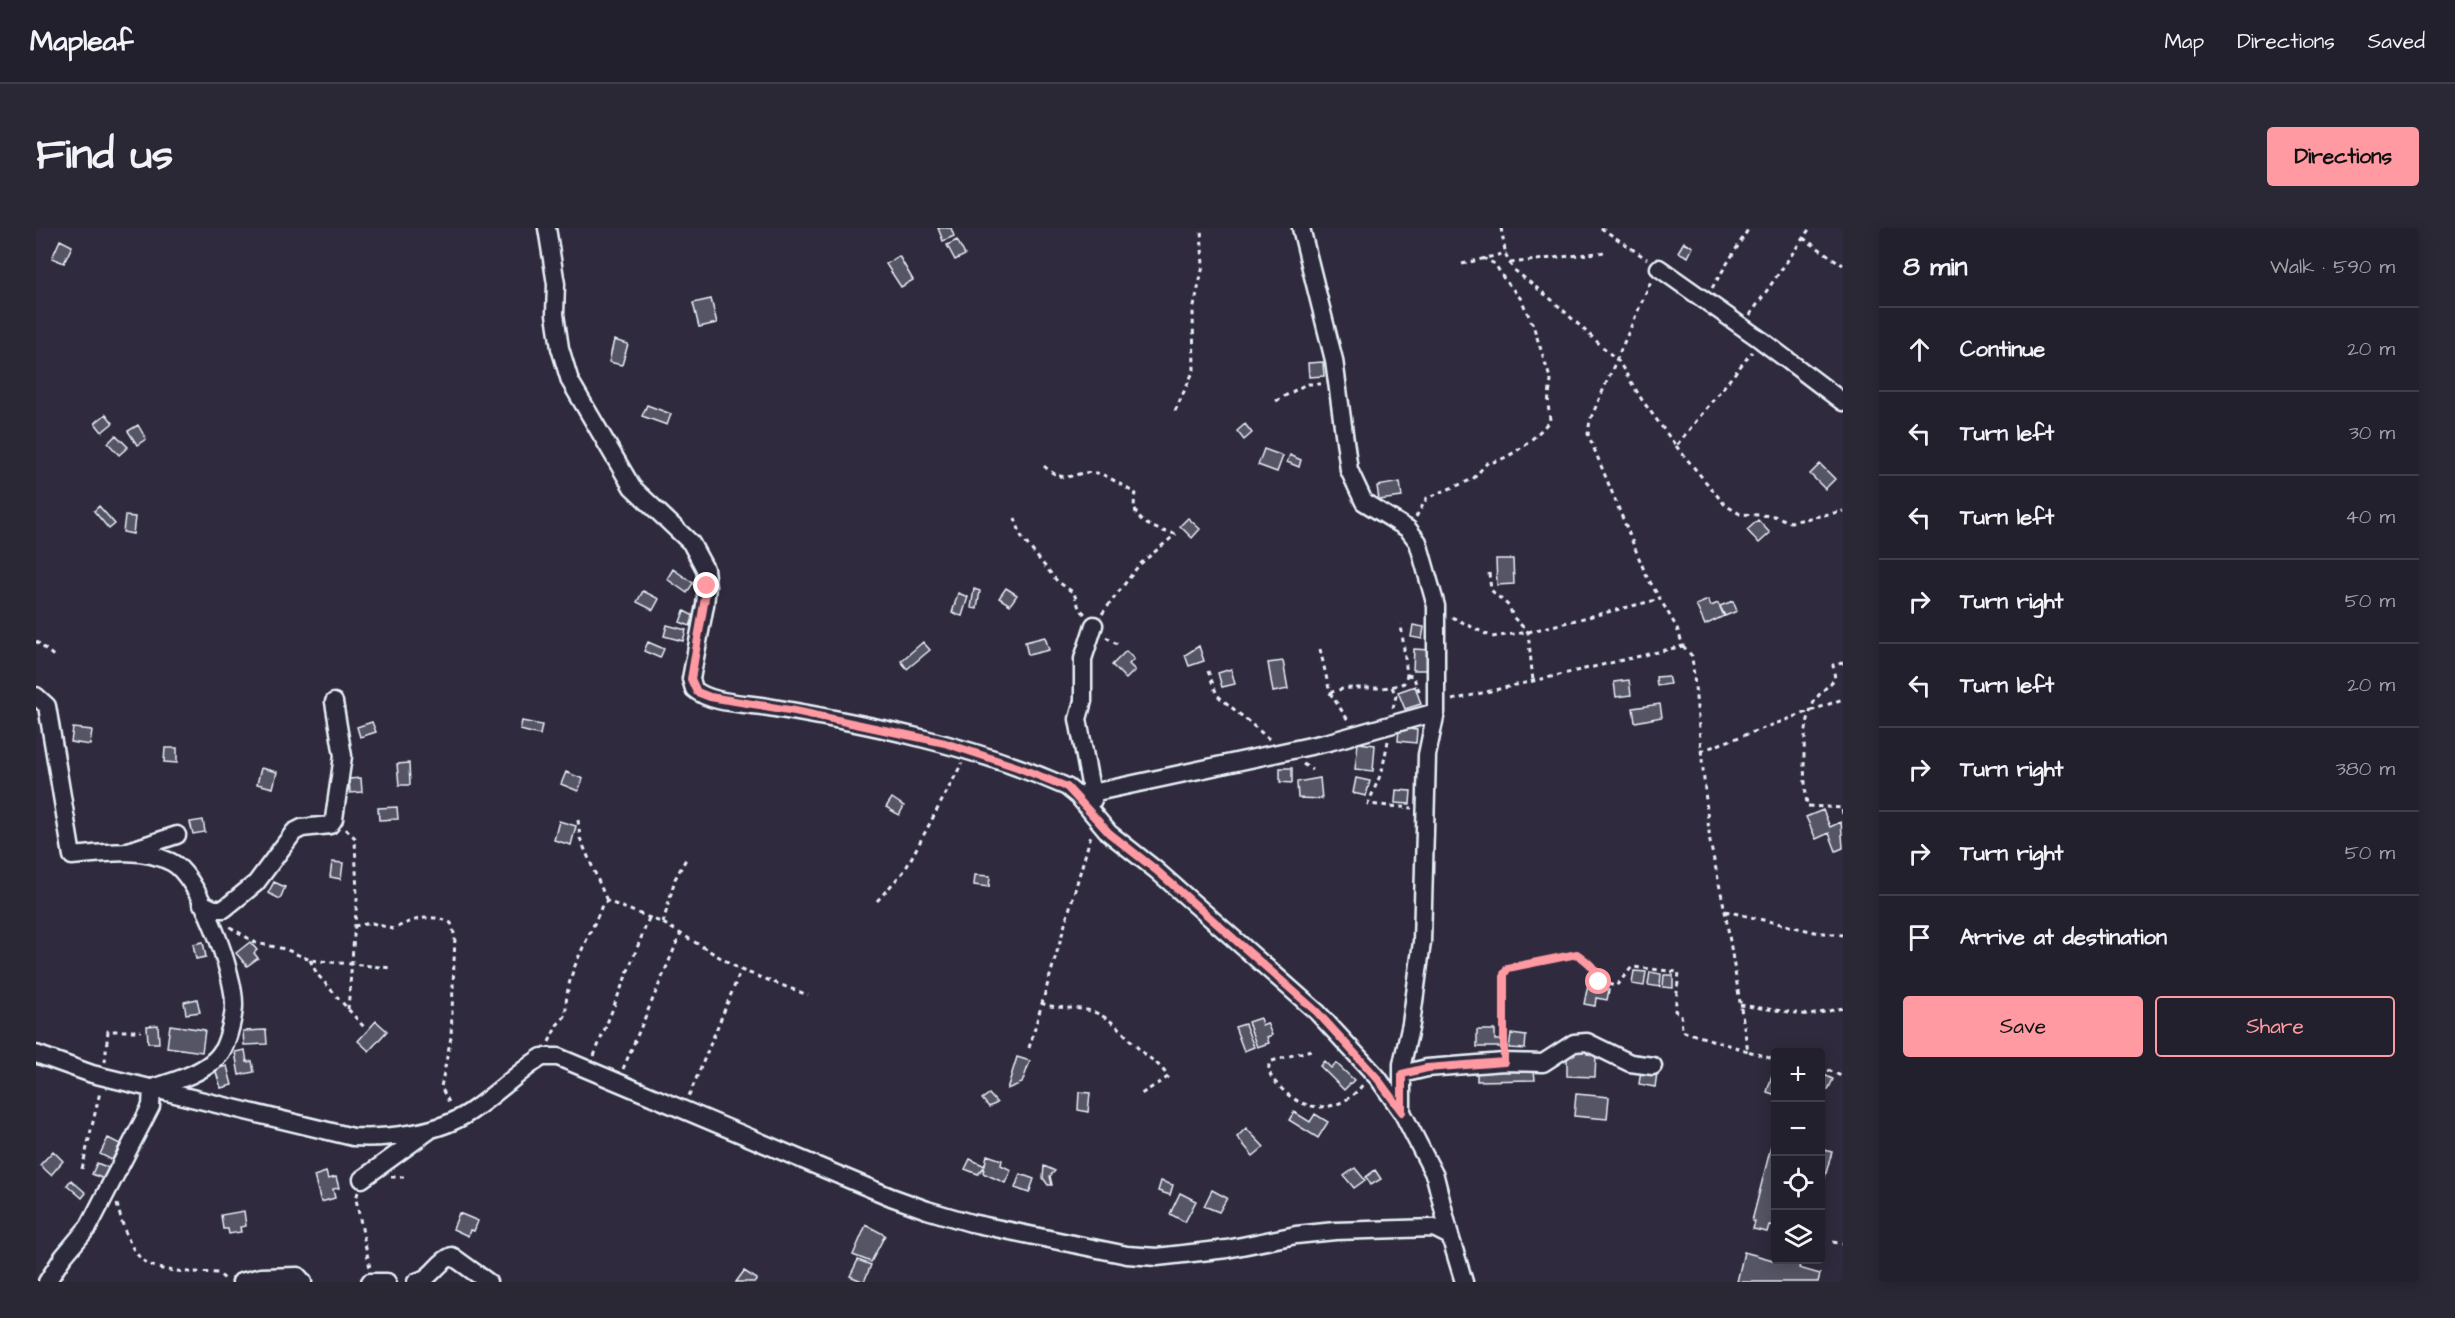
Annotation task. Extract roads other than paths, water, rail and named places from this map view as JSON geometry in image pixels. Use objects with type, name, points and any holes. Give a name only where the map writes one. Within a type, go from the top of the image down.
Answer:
[{"type":"street","points":[[548,228],[556,284],[555,314],[560,348],[570,381],[632,487],[690,543],[705,569],[707,586],[691,679],[694,688],[710,697],[864,725],[968,751],[1085,793],[1284,752],[1363,733],[1389,726],[1436,708]]},
{"type":"street","points":[[1301,228],[1314,286],[1323,308],[1338,384],[1349,470],[1364,502],[1408,529],[1418,542],[1436,606],[1436,708],[1427,756],[1422,942],[1402,1074],[1402,1112]]},
{"type":"street","points":[[1659,268],[1742,326],[1843,402]]},
{"type":"street","points":[[1094,625],[1083,659],[1083,701],[1078,719],[1085,793],[1096,816],[1109,833],[1156,870],[1317,1012],[1371,1071],[1402,1112],[1435,1176],[1464,1282]]},
{"type":"street","points":[[36,696],[47,706],[72,856],[127,851],[177,835]]},
{"type":"street","points":[[201,903],[214,909],[224,909],[256,883],[294,832],[302,828],[330,825],[334,819],[343,756],[334,702]]},
{"type":"street","points":[[127,851],[172,862],[184,872],[201,903],[228,967],[234,1006],[224,1048],[218,1056],[202,1068],[152,1088]]},
{"type":"street","points":[[1402,1074],[1427,1068],[1504,1062],[1543,1063],[1574,1043],[1587,1042],[1630,1064],[1653,1066]]},
{"type":"street","points":[[36,1054],[103,1077],[353,1137],[378,1139],[435,1126],[468,1114],[542,1058],[558,1057],[927,1210],[971,1223],[1127,1255],[1157,1257],[1227,1249],[1296,1235],[1335,1230],[1434,1227],[1450,1236]]},
{"type":"street","points":[[47,1282],[63,1257],[89,1226],[151,1106],[152,1088]]},
{"type":"street","points":[[362,1179],[435,1126]]},
{"type":"street","points":[[416,1282],[426,1280],[444,1259],[452,1256],[488,1282]]},
{"type":"street","points":[[241,1282],[261,1277],[298,1276],[303,1282]]},
{"type":"street","points":[[371,1282],[387,1282]]}]
